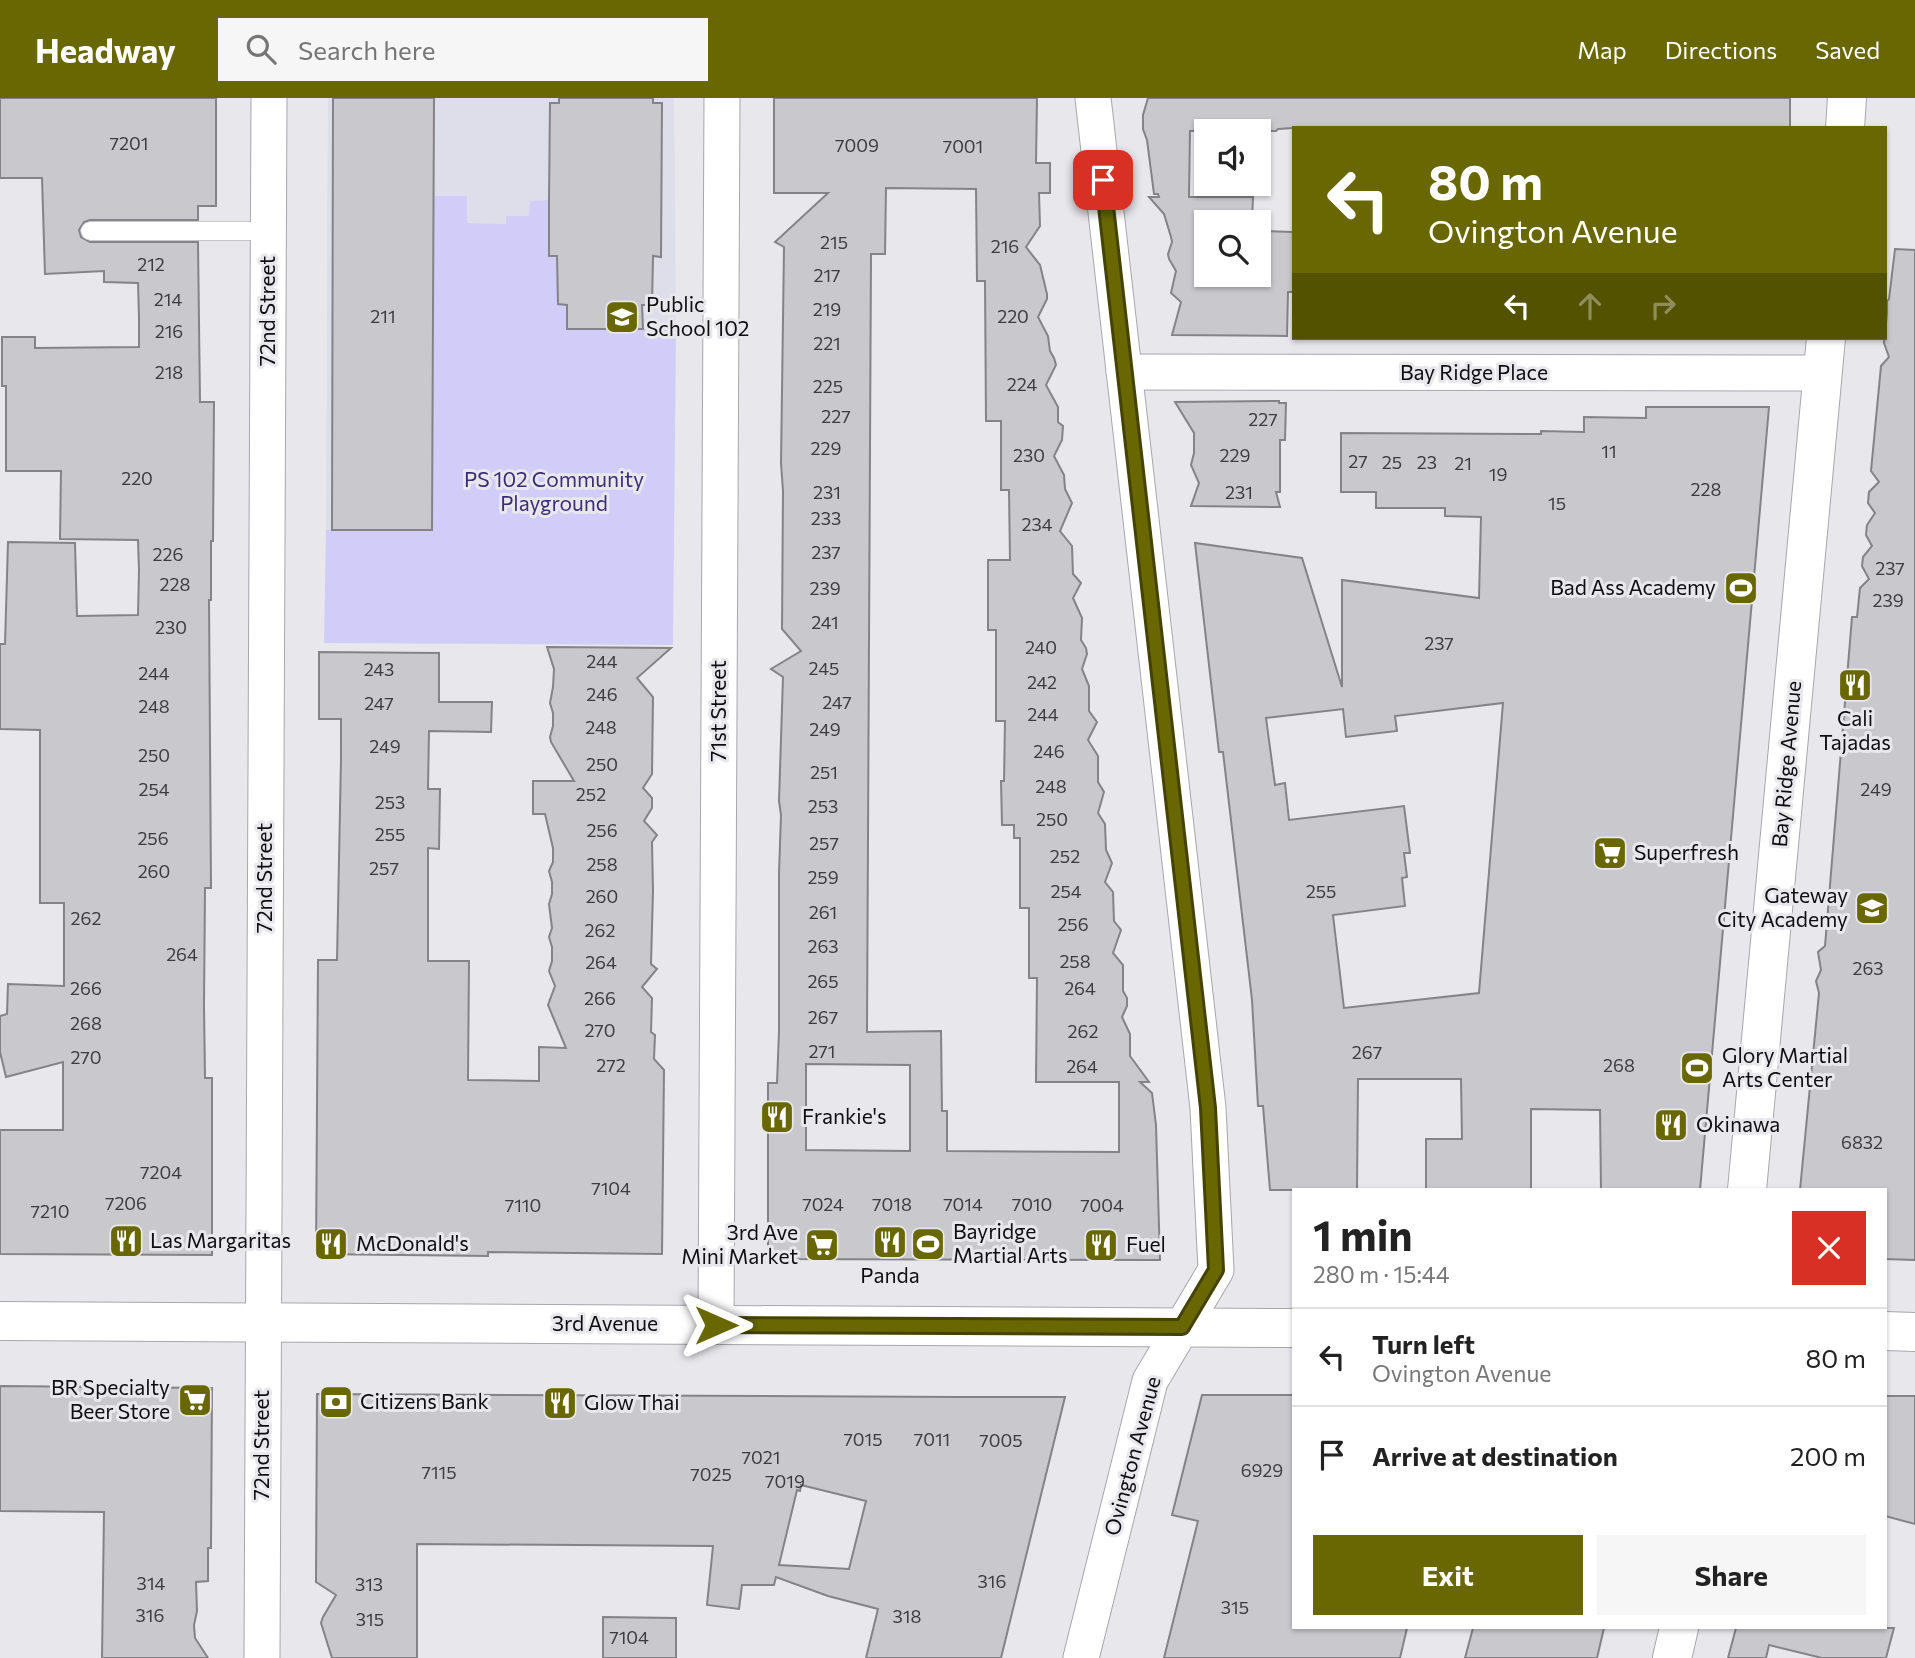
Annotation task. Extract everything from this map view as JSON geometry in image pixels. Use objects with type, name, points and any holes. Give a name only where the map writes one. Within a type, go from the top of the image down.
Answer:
[{"type":"street","name":"72nd Street","points":[[262,1658],[269,98]]},
{"type":"street","name":"71st Street","points":[[716,1325],[722,98]]},
{"type":"street","name":"Ovington Avenue","points":[[1081,1658],[1150,1381],[1216,1270],[1208,1108],[1093,98]]},
{"type":"street","points":[[1845,126],[1847,98]]},
{"type":"street","name":"Bay Ridge Place","points":[[1124,372],[1825,355]]},
{"type":"street","name":"Bay Ridge Avenue","points":[[1747,1188],[1825,355]]},
{"type":"street","name":"3rd Avenue","points":[[0,1321],[1292,1328]]},
{"type":"street","points":[[1887,1331],[1915,1332]]},
{"type":"street","points":[[1672,1658],[1679,1629]]},
{"type":"lane","points":[[90,231],[269,231]]},
{"type":"shaded area","name":"Public School 102","points":[[328,98],[674,98],[676,329],[567,329],[558,304],[557,256],[549,256],[529,216],[506,224],[466,223],[466,196],[434,196],[432,531],[326,530]]},
{"type":"green space","name":"PS 102 Community Playground","points":[[434,196],[467,196],[467,223],[506,224],[506,216],[529,216],[530,201],[550,200],[550,256],[557,256],[558,304],[567,305],[567,329],[676,329],[673,645],[324,643],[326,530],[432,530]]},
{"type":"building","points":[[0,98],[216,98],[216,206],[198,206],[198,220],[90,220],[84,222],[79,230],[81,237],[90,242],[198,242],[200,402],[214,402],[213,541],[209,600],[211,888],[205,888],[204,1006],[205,1078],[212,1078],[212,1255],[0,1254],[0,1130],[63,1130],[63,1062],[6,1077],[0,1052],[0,1016],[7,1014],[8,984],[64,986],[64,903],[40,903],[40,730],[0,729],[0,644],[5,644],[8,542],[75,543],[77,616],[138,615],[139,570],[138,540],[60,539],[61,471],[6,471],[6,386],[2,386],[2,337],[35,337],[35,348],[139,347],[139,317],[138,283],[104,282],[104,271],[45,274],[42,178],[0,178]]},
{"type":"building","points":[[333,98],[434,98],[432,530],[332,530]]},
{"type":"building","points":[[559,98],[653,98],[653,103],[662,103],[661,257],[653,256],[652,305],[642,305],[643,329],[567,329],[567,305],[558,304],[557,256],[549,256],[550,103],[559,103]]},
{"type":"building","points":[[774,98],[1037,98],[1036,163],[1050,163],[1050,193],[1039,193],[1040,226],[1026,247],[1040,265],[1047,294],[1038,317],[1048,336],[1056,365],[1046,385],[1058,407],[1058,422],[1063,426],[1062,440],[1054,456],[1064,475],[1065,489],[1072,503],[1060,531],[1072,546],[1073,574],[1081,583],[1073,598],[1082,618],[1081,640],[1087,654],[1082,669],[1089,686],[1089,711],[1097,722],[1088,740],[1098,756],[1098,782],[1104,792],[1098,813],[1105,824],[1106,850],[1112,863],[1105,882],[1113,892],[1114,921],[1121,930],[1113,953],[1123,965],[1123,991],[1127,1006],[1122,1017],[1130,1034],[1130,1056],[1149,1082],[1140,1082],[1152,1093],[1156,1125],[1160,1260],[768,1259],[768,1083],[777,1083],[779,1032],[779,801],[783,677],[771,669],[801,651],[782,629],[784,247],[775,242],[828,193],[774,193]],"holes":[[[886,188],[976,189],[977,281],[985,281],[986,421],[1001,421],[1001,490],[1009,490],[1010,560],[988,560],[988,630],[996,630],[996,721],[1005,721],[1004,781],[1001,781],[1002,825],[1014,825],[1014,838],[1020,838],[1020,908],[1029,908],[1029,978],[1037,978],[1036,1082],[1119,1082],[1119,1152],[947,1151],[947,1111],[942,1111],[941,1031],[867,1032],[871,254],[885,254]],[[806,1064],[910,1065],[910,1151],[806,1150]]]},
{"type":"building","points":[[1148,98],[1790,98],[1790,126],[1292,126],[1271,131],[1271,119],[1194,119],[1194,131],[1190,131],[1189,197],[1253,197],[1252,210],[1194,210],[1194,287],[1271,287],[1271,231],[1292,232],[1292,292],[1288,292],[1287,336],[1172,335],[1181,302],[1171,293],[1176,271],[1169,259],[1172,242],[1164,214],[1149,197],[1159,197],[1154,194],[1147,140],[1143,129],[1143,115]]},
{"type":"building","points":[[1895,249],[1915,250],[1915,1260],[1887,1259],[1887,1188],[1800,1188],[1819,993],[1816,981],[1821,970],[1818,952],[1825,946],[1852,617],[1857,617],[1860,588],[1869,579],[1862,566],[1863,557],[1872,546],[1866,535],[1867,525],[1875,513],[1868,503],[1869,492],[1879,482],[1871,471],[1881,366],[1889,357],[1884,343],[1887,340]]},
{"type":"building","points":[[1175,402],[1286,403],[1285,440],[1280,440],[1280,492],[1276,492],[1280,507],[1191,506],[1199,483],[1191,465],[1194,433]]},
{"type":"building","points":[[1646,407],[1769,407],[1700,1188],[1601,1188],[1600,1110],[1531,1109],[1531,1188],[1426,1188],[1426,1139],[1462,1139],[1461,1079],[1358,1079],[1357,1188],[1270,1190],[1263,1106],[1258,1106],[1252,1000],[1195,543],[1302,558],[1342,687],[1342,580],[1479,598],[1481,517],[1445,516],[1445,508],[1376,508],[1376,492],[1341,492],[1341,433],[1584,432],[1584,417],[1646,418]],"holes":[[[1503,703],[1479,993],[1344,1008],[1333,915],[1405,906],[1402,878],[1407,877],[1404,853],[1410,853],[1404,806],[1289,820],[1285,783],[1275,785],[1266,718],[1343,709],[1346,737],[1397,731],[1395,716]]]},
{"type":"building","points":[[547,647],[671,648],[637,678],[653,697],[652,774],[643,788],[652,798],[652,808],[644,821],[657,835],[652,842],[651,964],[657,969],[642,987],[652,998],[651,1032],[655,1035],[654,1059],[664,1070],[662,1254],[316,1254],[318,960],[337,960],[341,759],[341,719],[319,719],[319,652],[439,653],[439,702],[492,702],[491,732],[429,731],[428,789],[440,789],[439,849],[428,848],[428,961],[469,961],[468,1080],[539,1081],[539,1047],[566,1048],[548,1005],[555,986],[549,971],[552,961],[549,904],[552,882],[549,871],[553,862],[553,848],[545,814],[533,814],[533,781],[574,781],[551,742],[553,713],[550,703],[554,669]]},
{"type":"building","points":[[0,1386],[212,1388],[211,1548],[208,1548],[208,1581],[196,1582],[197,1611],[194,1625],[195,1638],[208,1658],[102,1658],[104,1512],[0,1511]]},
{"type":"building","points":[[317,1394],[1065,1397],[1001,1658],[866,1658],[878,1609],[828,1596],[776,1577],[774,1585],[742,1585],[739,1609],[707,1605],[713,1546],[417,1544],[417,1658],[332,1658],[321,1623],[336,1595],[316,1582]],"holes":[[[801,1485],[866,1501],[849,1569],[779,1565],[797,1490],[800,1491]]]},
{"type":"building","points":[[1202,1395],[1292,1395],[1292,1629],[1407,1629],[1400,1658],[1164,1658],[1198,1521],[1172,1515]]},
{"type":"building","points":[[1887,1396],[1915,1396],[1915,1524],[1887,1517]]},
{"type":"building","points":[[603,1617],[676,1618],[676,1658],[603,1658]]},
{"type":"building","points":[[1894,1628],[1886,1658],[1822,1658],[1769,1645],[1766,1658],[1728,1658],[1736,1629]]},
{"type":"building","points":[[1473,1629],[1604,1629],[1597,1658],[1465,1658]]},
{"type":"place","name":"Public School 102","points":[[622,317]]},
{"type":"place","name":"Bad Ass Academy","points":[[1741,588]]},
{"type":"place","name":"Cali Tajadas","points":[[1855,685]]},
{"type":"place","name":"Superfresh","points":[[1610,853]]},
{"type":"place","name":"Gateway City Academy","points":[[1872,908]]},
{"type":"place","name":"Glory Martial Arts Center","points":[[1697,1068]]},
{"type":"place","name":"Frankie's","points":[[777,1117]]},
{"type":"place","name":"Okinawa","points":[[1671,1125]]},
{"type":"place","name":"Las Margaritas","points":[[126,1241]]},
{"type":"place","name":"Panda","points":[[890,1242]]},
{"type":"place","name":"McDonald's","points":[[331,1244]]},
{"type":"place","name":"Bayridge Martial Arts","points":[[928,1244]]},
{"type":"place","name":"3rd Ave Mini Market","points":[[822,1245]]},
{"type":"place","name":"Fuel","points":[[1101,1245]]},
{"type":"place","name":"BR Specialty Beer Store","points":[[195,1400]]},
{"type":"place","name":"Citizens Bank","points":[[336,1402]]},
{"type":"place","name":"Glow Thai","points":[[560,1403]]},
{"type":"route","points":[[716,1325],[1182,1327],[1216,1270],[1208,1108],[1103,180]]}]
